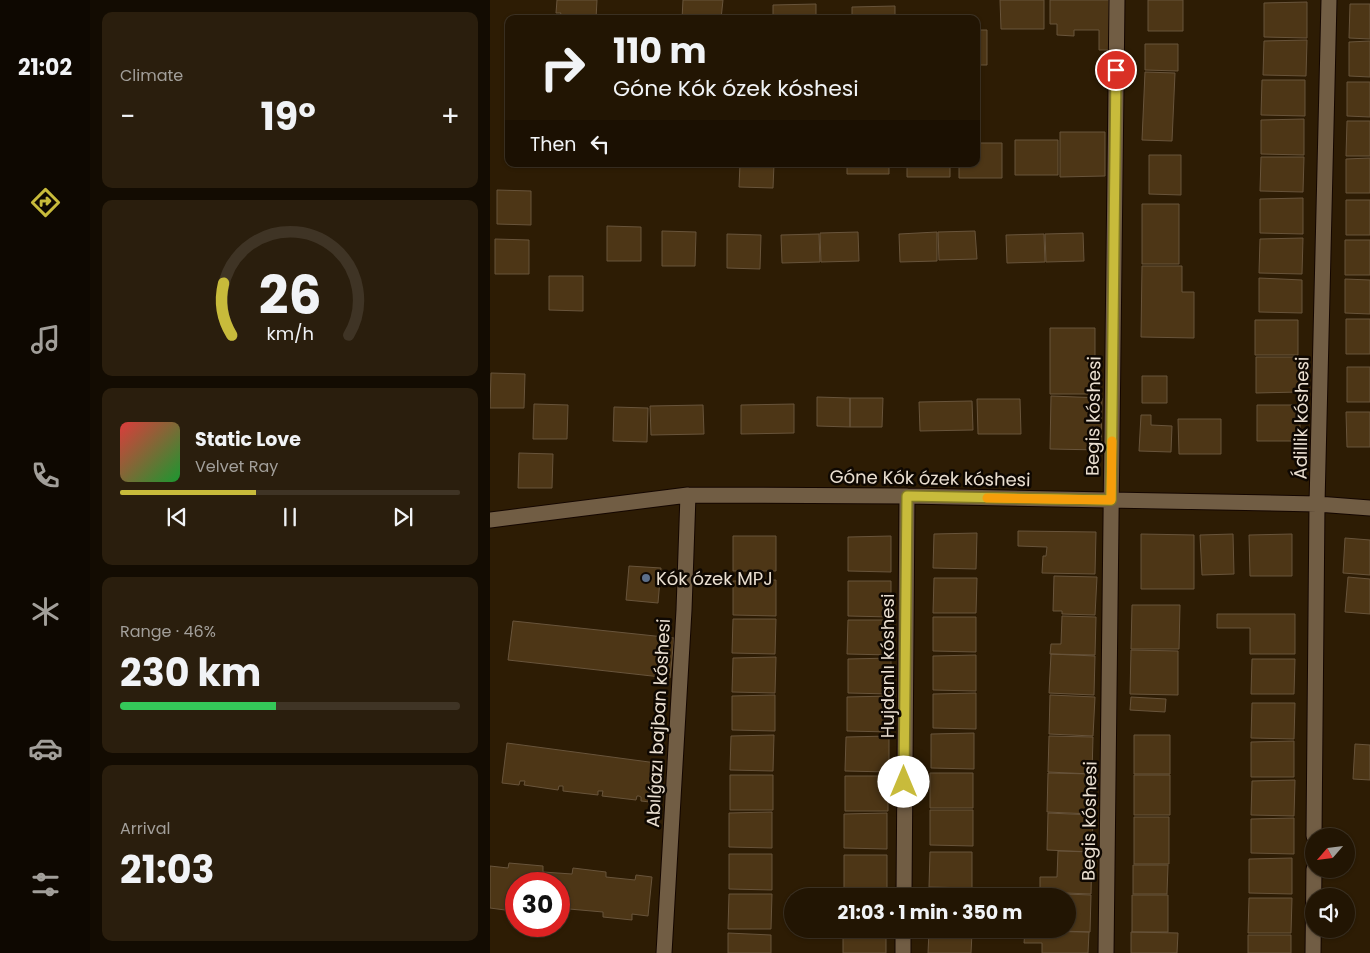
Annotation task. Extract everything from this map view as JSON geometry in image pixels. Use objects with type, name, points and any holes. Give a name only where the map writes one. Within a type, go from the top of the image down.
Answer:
[{"type":"street","name":"Begis kóshesi","points":[[1106,953],[1116,0]]},
{"type":"street","name":"Ádillik kóshesi","points":[[1314,828],[1317,504],[1329,0]]},
{"type":"street","name":"Góne Kók ózek kóshesi","points":[[490,520],[688,495],[907,496],[1317,504],[1370,508]]},
{"type":"street","name":"Abılǵazı bajban kóshesi","points":[[664,953],[683,620],[688,495]]},
{"type":"street","name":"Hujdanlı kóshesi","points":[[904,888],[907,496]]},
{"type":"street","points":[[1313,953],[1314,878]]},
{"type":"street","points":[[903,938],[903,953]]},
{"type":"building","points":[[557,0],[597,0],[596,15],[560,15],[561,13],[556,13]]},
{"type":"building","points":[[683,0],[723,0],[721,15],[682,15]]},
{"type":"building","points":[[1000,0],[1044,0],[1044,29],[1001,29]]},
{"type":"building","points":[[1050,0],[1109,0],[1109,50],[1099,50],[1099,30],[1074,30],[1074,36],[1057,35],[1057,24],[1050,24]]},
{"type":"building","points":[[1148,0],[1183,0],[1183,31],[1148,31]]},
{"type":"building","points":[[1307,2],[1307,38],[1264,37],[1264,3]]},
{"type":"building","points":[[816,4],[816,15],[773,15],[773,5]]},
{"type":"building","points":[[1350,4],[1370,4],[1370,39],[1349,38]]},
{"type":"building","points":[[895,6],[895,15],[852,15],[852,7]]},
{"type":"building","points":[[980,30],[987,30],[987,65],[980,65]]},
{"type":"building","points":[[1307,40],[1306,76],[1263,75],[1264,41]]},
{"type":"building","points":[[1370,41],[1370,77],[1349,76],[1349,42]]},
{"type":"building","points":[[1145,44],[1178,44],[1178,71],[1145,70]]},
{"type":"building","points":[[1145,72],[1175,73],[1172,141],[1142,140]]},
{"type":"building","points":[[1262,80],[1305,80],[1305,116],[1261,115]]},
{"type":"building","points":[[1347,82],[1370,82],[1370,117],[1347,116]]},
{"type":"building","points":[[1304,119],[1304,155],[1261,154],[1261,120]]},
{"type":"building","points":[[1347,121],[1370,121],[1370,156],[1346,156]]},
{"type":"building","points":[[1060,132],[1105,132],[1105,176],[1060,177]]},
{"type":"building","points":[[1015,140],[1058,140],[1058,175],[1015,175]]},
{"type":"building","points":[[980,143],[1002,143],[1002,178],[959,178],[959,167],[980,167]]},
{"type":"building","points":[[1149,155],[1181,155],[1181,195],[1149,194]]},
{"type":"building","points":[[1261,157],[1304,157],[1303,192],[1260,191]]},
{"type":"building","points":[[1370,158],[1370,193],[1346,193],[1346,159]]},
{"type":"building","points":[[740,167],[774,167],[773,188],[739,187]]},
{"type":"building","points":[[847,167],[889,167],[889,174],[847,174]]},
{"type":"building","points":[[907,167],[950,167],[950,177],[907,177]]},
{"type":"building","points":[[497,190],[531,191],[531,225],[497,224]]},
{"type":"building","points":[[1303,198],[1303,234],[1260,233],[1260,199]]},
{"type":"building","points":[[1346,200],[1370,200],[1370,235],[1346,235]]},
{"type":"building","points":[[1142,204],[1179,204],[1179,264],[1142,264]]},
{"type":"building","points":[[607,226],[641,227],[641,261],[607,261]]},
{"type":"building","points":[[662,231],[696,232],[695,266],[662,266]]},
{"type":"building","points":[[975,231],[977,259],[939,260],[938,232]]},
{"type":"building","points":[[858,232],[859,261],[821,262],[820,233]]},
{"type":"building","points":[[937,232],[937,261],[900,262],[899,234]]},
{"type":"building","points":[[1083,233],[1084,261],[1046,262],[1045,234]]},
{"type":"building","points":[[727,234],[761,235],[760,269],[727,268]]},
{"type":"building","points":[[819,234],[820,262],[782,263],[781,235]]},
{"type":"building","points":[[1044,234],[1045,262],[1007,263],[1006,235]]},
{"type":"building","points":[[1303,238],[1302,274],[1259,273],[1260,239]]},
{"type":"building","points":[[495,239],[529,240],[529,274],[495,274]]},
{"type":"building","points":[[1345,240],[1370,240],[1370,275],[1345,275]]},
{"type":"building","points":[[1142,266],[1182,266],[1182,292],[1194,292],[1194,338],[1141,337]]},
{"type":"building","points":[[549,276],[583,276],[583,311],[549,310]]},
{"type":"building","points":[[1259,278],[1302,280],[1302,313],[1259,312]]},
{"type":"building","points":[[1345,279],[1370,280],[1370,314],[1345,313]]},
{"type":"building","points":[[1346,319],[1370,319],[1370,354],[1346,354]]},
{"type":"building","points":[[1255,320],[1298,320],[1298,355],[1255,355]]},
{"type":"building","points":[[1050,328],[1095,328],[1095,394],[1050,394]]},
{"type":"building","points":[[1256,357],[1299,357],[1299,392],[1256,393]]},
{"type":"building","points":[[1347,367],[1370,367],[1370,402],[1347,402]]},
{"type":"building","points":[[491,373],[525,374],[524,408],[490,408]]},
{"type":"building","points":[[1142,376],[1167,376],[1167,403],[1142,403]]},
{"type":"building","points":[[1051,396],[1102,398],[1101,450],[1050,449]]},
{"type":"building","points":[[817,397],[850,398],[850,427],[817,426]]},
{"type":"building","points":[[850,398],[883,398],[882,427],[850,427]]},
{"type":"building","points":[[977,399],[1020,399],[1021,434],[978,434]]},
{"type":"building","points":[[972,401],[973,430],[920,431],[919,402]]},
{"type":"building","points":[[534,404],[568,405],[567,439],[533,439]]},
{"type":"building","points":[[794,404],[794,433],[741,434],[741,405]]},
{"type":"building","points":[[703,405],[704,434],[651,435],[650,406]]},
{"type":"building","points":[[1257,405],[1300,405],[1300,441],[1257,441]]},
{"type":"building","points":[[614,407],[648,408],[647,442],[613,441]]},
{"type":"building","points":[[1346,412],[1370,412],[1370,447],[1347,447]]},
{"type":"building","points":[[1141,415],[1151,415],[1151,425],[1172,426],[1171,452],[1139,451]]},
{"type":"building","points":[[1178,419],[1221,419],[1221,454],[1179,454]]},
{"type":"building","points":[[519,453],[553,454],[552,488],[518,488]]},
{"type":"building","points":[[1018,531],[1096,532],[1095,574],[1042,573],[1043,556],[1046,556],[1047,547],[1018,546]]},
{"type":"building","points":[[977,533],[976,569],[933,568],[934,534]]},
{"type":"building","points":[[1141,534],[1194,535],[1194,589],[1141,589]]},
{"type":"building","points":[[1233,534],[1234,574],[1202,575],[1200,535]]},
{"type":"building","points":[[1292,534],[1292,576],[1250,576],[1249,535]]},
{"type":"building","points":[[733,536],[776,536],[776,571],[733,571]]},
{"type":"building","points":[[891,536],[891,572],[848,571],[848,537]]},
{"type":"building","points":[[1345,538],[1370,540],[1370,575],[1343,573]]},
{"type":"building","points":[[629,566],[661,568],[658,603],[626,600]]},
{"type":"building","points":[[1054,576],[1097,577],[1095,615],[1062,614],[1062,611],[1053,611]]},
{"type":"building","points":[[1348,577],[1370,579],[1370,614],[1345,612]]},
{"type":"building","points":[[934,578],[977,578],[976,613],[933,613]]},
{"type":"building","points":[[776,580],[776,616],[733,615],[733,581]]},
{"type":"building","points":[[848,581],[891,581],[891,617],[848,616]]},
{"type":"building","points":[[1132,605],[1180,605],[1179,649],[1131,649]]},
{"type":"building","points":[[1217,614],[1295,614],[1295,654],[1250,654],[1250,628],[1217,628]]},
{"type":"building","points":[[1062,616],[1096,617],[1095,655],[1050,654],[1051,644],[1061,644]]},
{"type":"building","points":[[933,617],[976,617],[976,652],[933,651]]},
{"type":"building","points":[[733,619],[776,619],[775,654],[732,653]]},
{"type":"building","points":[[848,620],[891,620],[890,655],[847,654]]},
{"type":"building","points":[[513,621],[674,638],[670,678],[508,660]]},
{"type":"building","points":[[1131,650],[1178,651],[1178,695],[1130,694]]},
{"type":"building","points":[[1051,654],[1095,656],[1094,695],[1049,693]]},
{"type":"building","points":[[976,655],[976,691],[933,690],[933,656]]},
{"type":"building","points":[[776,657],[775,693],[732,692],[733,658]]},
{"type":"building","points":[[891,658],[891,694],[848,693],[848,659]]},
{"type":"building","points":[[1252,659],[1295,659],[1294,694],[1251,694]]},
{"type":"building","points":[[976,693],[976,729],[933,728],[933,694]]},
{"type":"building","points":[[775,695],[775,731],[732,730],[732,696]]},
{"type":"building","points":[[1050,695],[1095,697],[1093,736],[1049,734]]},
{"type":"building","points":[[891,696],[890,732],[847,731],[847,697]]},
{"type":"building","points":[[1131,697],[1166,699],[1165,712],[1130,710]]},
{"type":"building","points":[[1252,703],[1295,703],[1294,739],[1251,738]]},
{"type":"building","points":[[974,733],[974,769],[931,768],[931,734]]},
{"type":"building","points":[[774,735],[773,771],[730,770],[731,736]]},
{"type":"building","points":[[1134,735],[1170,735],[1170,774],[1134,774]]},
{"type":"building","points":[[889,736],[889,772],[845,771],[846,737]]},
{"type":"building","points":[[1049,736],[1093,737],[1092,774],[1048,772]]},
{"type":"building","points":[[1294,741],[1294,777],[1251,777],[1251,742]]},
{"type":"building","points":[[507,743],[664,764],[659,803],[641,801],[639,796],[637,796],[636,800],[602,796],[603,791],[598,791],[598,795],[563,791],[563,786],[559,786],[558,790],[524,785],[525,781],[520,781],[519,785],[502,783]]},
{"type":"building","points":[[1355,744],[1370,745],[1370,780],[1353,779]]},
{"type":"building","points":[[930,773],[973,773],[973,808],[930,808]]},
{"type":"building","points":[[1048,773],[1093,774],[1091,814],[1047,812]]},
{"type":"building","points":[[730,775],[773,775],[773,810],[730,810]]},
{"type":"building","points":[[1134,775],[1170,775],[1170,815],[1134,815]]},
{"type":"building","points":[[845,776],[888,776],[888,811],[845,811]]},
{"type":"building","points":[[1295,780],[1294,816],[1251,815],[1252,781]]},
{"type":"building","points":[[930,810],[973,810],[973,846],[930,845]]},
{"type":"building","points":[[772,812],[772,848],[729,847],[729,813]]},
{"type":"building","points":[[887,813],[887,849],[844,848],[844,814]]},
{"type":"building","points":[[1048,813],[1093,815],[1092,852],[1047,850]]},
{"type":"building","points":[[1134,817],[1169,817],[1169,864],[1134,864]]},
{"type":"building","points":[[1294,818],[1294,854],[1251,853],[1251,819]]},
{"type":"building","points":[[1058,851],[1092,852],[1091,894],[1076,893],[1076,888],[1040,888],[1040,877],[1057,877]]},
{"type":"building","points":[[930,852],[972,852],[972,888],[929,887]]},
{"type":"building","points":[[729,854],[772,854],[772,890],[729,889]]},
{"type":"building","points":[[844,855],[887,855],[887,888],[844,888]]},
{"type":"building","points":[[1292,858],[1292,894],[1249,893],[1249,859]]},
{"type":"building","points":[[509,863],[543,866],[543,872],[505,872],[505,910],[490,908],[490,866],[508,868]]},
{"type":"building","points":[[1133,865],[1168,865],[1167,894],[1133,894]]},
{"type":"building","points":[[573,868],[606,872],[606,877],[635,880],[636,875],[652,877],[648,916],[632,914],[632,920],[603,917],[603,912],[570,909],[570,874],[572,874]]},
{"type":"building","points":[[729,894],[772,894],[771,929],[728,929]]},
{"type":"building","points":[[1076,894],[1091,895],[1090,932],[1076,931]]},
{"type":"building","points":[[1132,895],[1168,895],[1168,932],[1132,932]]},
{"type":"building","points":[[1249,898],[1292,898],[1291,933],[1248,933]]},
{"type":"building","points":[[1076,932],[1089,932],[1088,953],[1042,953],[1042,943],[1024,943],[1024,938],[1076,938]]},
{"type":"building","points":[[1131,932],[1178,933],[1177,953],[1131,953]]},
{"type":"building","points":[[728,933],[771,935],[771,953],[728,953]]},
{"type":"building","points":[[1248,935],[1291,935],[1291,953],[1248,953]]},
{"type":"building","points":[[843,938],[886,938],[886,953],[843,953]]},
{"type":"building","points":[[929,938],[972,938],[971,953],[928,953]]},
{"type":"slow traffic","points":[[987,498],[1111,500],[1112,441]]},
{"type":"place","name":"Kók ózek MPJ","points":[[646,578]]},
{"type":"route","points":[[904,782],[907,496],[1111,500],[1116,70]]}]
